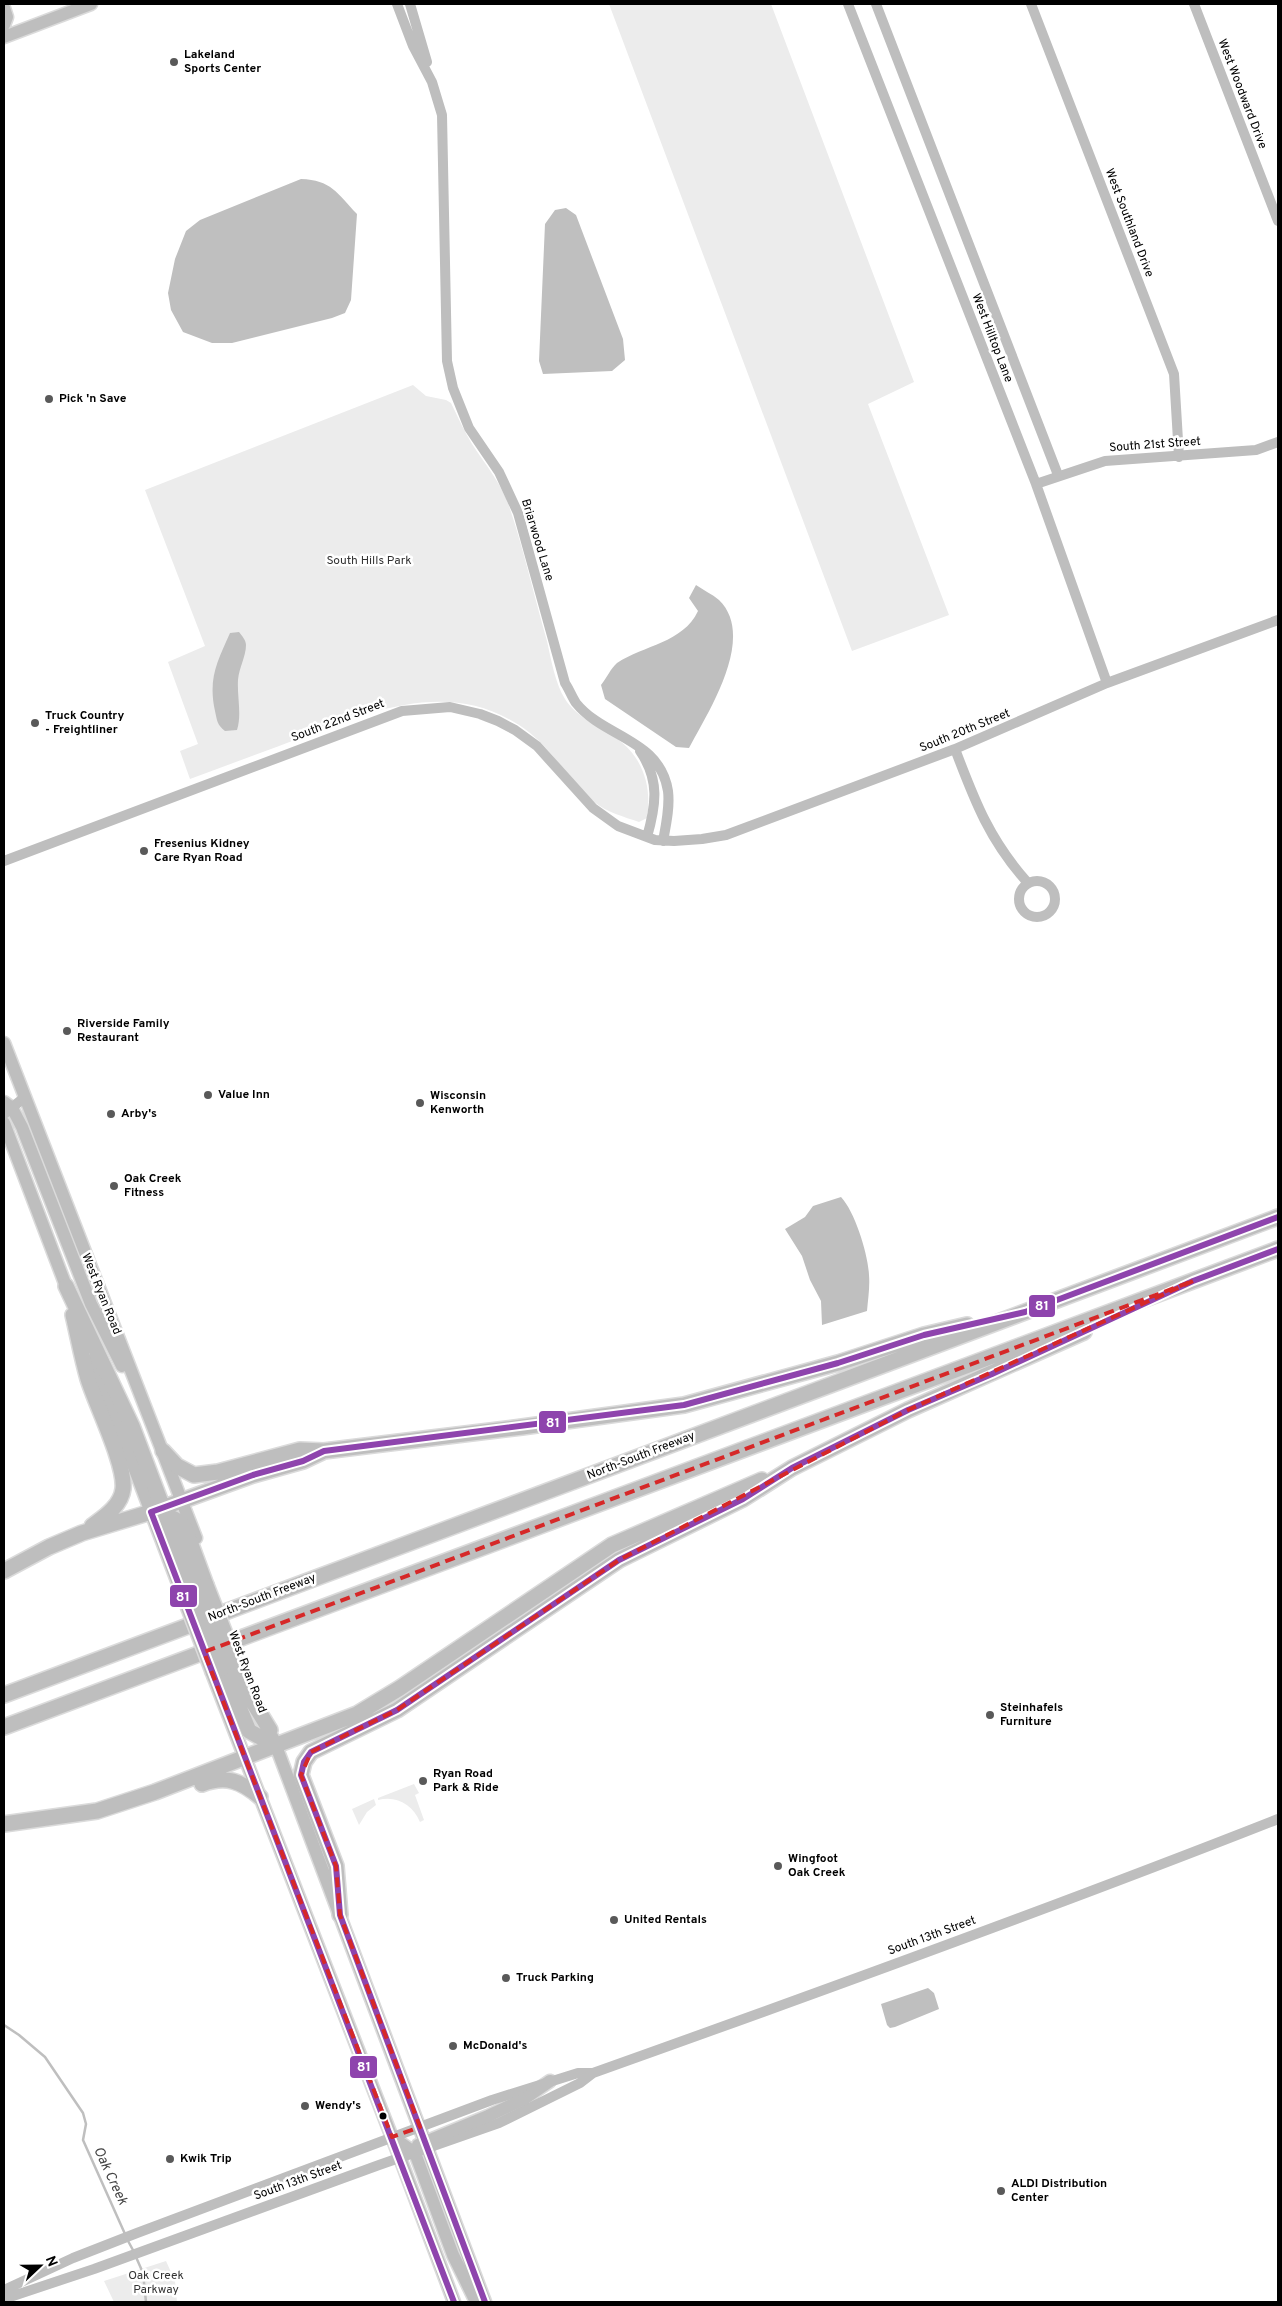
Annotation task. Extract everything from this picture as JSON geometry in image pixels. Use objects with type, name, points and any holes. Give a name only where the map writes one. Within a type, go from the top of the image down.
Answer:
[{"type":"highway","name":"North-South Freeway","points":[[4,1695],[1278,1217]]},
{"type":"highway","points":[[4,1727],[1278,1250]]},
{"type":"highway","points":[[340,1915],[336,1866],[301,1775],[304,1762],[312,1752],[397,1710],[619,1560],[742,1499],[792,1468],[908,1410],[992,1374],[1193,1281]]},
{"type":"highway","points":[[66,1286],[132,1426],[160,1512],[181,1523],[185,1528],[199,1588],[228,1665],[249,1731],[276,1746]]},
{"type":"highway","points":[[66,1286],[88,1378],[122,1471],[123,1489],[116,1504],[108,1515],[82,1533]]},
{"type":"highway","points":[[163,1451],[178,1466],[194,1475],[218,1472],[300,1450],[324,1451],[684,1405],[838,1363],[924,1335],[1025,1312]]},
{"type":"highway","points":[[4,1571],[49,1547],[82,1533],[160,1512],[182,1501],[253,1475],[303,1461],[324,1451]]},
{"type":"highway","points":[[97,1811],[155,1792],[356,1714],[400,1688],[612,1545],[740,1488],[792,1468]]},
{"type":"highway","points":[[228,1665],[270,1730]]},
{"type":"highway","points":[[4,1824],[97,1811],[125,1810],[223,1778],[242,1784],[260,1797]]},
{"type":"main road","points":[[4,25],[7,18],[4,7],[10,4]]},
{"type":"main road","points":[[4,37],[91,4]]},
{"type":"main road","name":"West Ryan Road","points":[[5,1047],[182,1501],[199,1588]]},
{"type":"main road","points":[[7,1108],[22,1127],[91,1304],[117,1357],[142,1398]]},
{"type":"main road","points":[[4,1123],[66,1286]]},
{"type":"main road","name":"West Ryan Road","points":[[160,1512],[199,1588],[228,1665],[244,1758],[392,2137],[454,2302]]},
{"type":"main road","points":[[270,1730],[485,2302]]},
{"type":"main road","points":[[400,2158],[524,2099],[550,2081]]},
{"type":"main road","points":[[392,2137],[413,2151],[454,2255],[476,2302]]},
{"type":"street","name":"Briarwood Lane","points":[[397,4],[413,46],[432,82]]},
{"type":"street","name":"Briarwood Lane","points":[[410,4],[442,114],[447,361],[453,388],[469,428],[498,472],[518,513],[565,683],[577,704],[598,721],[648,752],[661,768],[668,791],[668,814],[655,839]]},
{"type":"street","name":"West Hilltop Lane","points":[[848,4],[1036,484],[1107,683]]},
{"type":"street","name":"West Hilltop Lane","points":[[876,4],[1058,475]]},
{"type":"street","name":"West Southland Drive","points":[[1031,4],[1174,374],[1179,456]]},
{"type":"street","name":"West Woodward Drive","points":[[1194,4],[1278,221]]},
{"type":"street","name":"South 21st Street","points":[[1036,484],[1106,460],[1256,450],[1278,442]]},
{"type":"street","name":"South 20th Street","points":[[655,839],[702,839],[726,835],[955,749],[1107,683],[1278,620]]},
{"type":"street","name":"South 22nd Street","points":[[4,861],[402,711],[415,708],[450,707],[473,712],[498,721],[515,730],[543,751],[593,808],[618,826],[655,839]]},
{"type":"street","name":"Briarwood Lane","points":[[635,744],[647,761],[655,787],[655,839]]},
{"type":"street","points":[[955,749],[983,820],[994,840],[1028,883]]},
{"type":"street","points":[[7,1108],[24,1097]]},
{"type":"street","name":"South 13th Street","points":[[427,2144],[499,2124],[580,2083],[593,2073],[1154,1868],[1278,1819]]},
{"type":"street","name":"South 13th Street","points":[[4,2290],[118,2240],[392,2137],[520,2090],[578,2073],[593,2073]]},
{"type":"street","name":"South 13th Street","points":[[4,2299],[127,2257],[400,2158]]},
{"type":"highlighted area","points":[[1193,1281],[908,1410],[619,1560],[397,1710],[311,1752],[301,1775],[336,1866],[340,1915],[420,2127],[392,2137],[204,1652]]},
{"type":"green space","points":[[609,4],[771,4],[914,382],[868,404],[949,615],[852,651]]},
{"type":"green space","name":"South Hills Park","points":[[413,385],[426,396],[446,400],[451,403],[469,439],[502,489],[519,539],[554,671],[562,693],[570,706],[588,721],[616,738],[633,754],[644,773],[647,784],[647,818],[639,822],[599,806],[577,786],[539,741],[530,733],[502,716],[474,706],[445,702],[416,703],[358,717],[190,779],[180,751],[198,744],[168,662],[205,646],[145,490]]},
{"type":"green space","points":[[414,1784],[419,1793],[415,1795],[424,1820],[420,1822],[409,1806],[404,1803],[392,1799],[378,1800],[378,1798]]},
{"type":"green space","points":[[374,1799],[376,1805],[367,1812],[359,1825],[352,1809]]},
{"type":"green space","name":"Oak Creek Parkway","points":[[166,2261],[175,2281],[177,2302],[114,2302],[104,2281]]},
{"type":"shaded area","points":[[301,179],[327,185],[357,214],[351,300],[345,313],[232,343],[212,343],[183,332],[171,310],[168,293],[175,259],[186,231],[200,220]]},
{"type":"shaded area","points":[[566,208],[576,215],[623,339],[625,360],[612,371],[543,374],[539,361],[545,224],[555,210]]},
{"type":"shaded area","points":[[696,585],[719,600],[729,616],[733,634],[731,654],[717,695],[689,748],[676,747],[605,699],[601,685],[617,663],[673,637],[691,622],[698,611],[689,598]]},
{"type":"shaded area","points":[[239,632],[246,645],[238,680],[238,724],[237,730],[225,731],[216,717],[213,700],[213,680],[230,633]]},
{"type":"shaded area","points":[[841,1197],[856,1223],[866,1256],[869,1280],[867,1311],[822,1325],[821,1301],[810,1280],[802,1256],[785,1229],[805,1217],[813,1206]]},
{"type":"shaded area","points":[[928,1988],[934,1993],[939,2009],[895,2027],[890,2028],[887,2025],[881,2004]]},
{"type":"waterway","name":"Oak Creek","points":[[4,2025],[45,2057],[83,2113],[86,2124],[83,2140],[125,2234]]},
{"type":"waterway","name":"Oak Creek","points":[[127,2239],[134,2252]]},
{"type":"waterway","name":"Oak Creek","points":[[136,2257],[143,2273],[146,2302]]},
{"type":"transit line","name":"81","points":[[454,2302],[151,1512],[253,1475],[303,1461],[324,1451],[684,1405],[838,1363],[924,1335],[1025,1312],[1278,1217]]},
{"type":"transit line","name":"81","points":[[485,2302],[340,1915],[336,1866],[301,1775],[304,1762],[311,1752],[397,1710],[619,1560],[743,1499],[792,1468],[908,1410],[992,1374],[1193,1281],[1278,1249]]},
{"type":"place","name":"Lakeland Sports Center","points":[[174,62]]},
{"type":"place","name":"Pick 'n Save","points":[[49,399]]},
{"type":"place","name":"Truck Country - Freightliner","points":[[35,723]]},
{"type":"place","name":"Fresenius Kidney Care Ryan Road","points":[[144,851]]},
{"type":"place","name":"Riverside Family Restaurant","points":[[67,1031]]},
{"type":"place","name":"Value Inn","points":[[208,1095]]},
{"type":"place","name":"Wisconsin Kenworth","points":[[420,1103]]},
{"type":"place","name":"Arby's","points":[[111,1114]]},
{"type":"place","name":"Oak Creek Fitness","points":[[114,1186]]},
{"type":"place","name":"Steinhafels Furniture","points":[[990,1715]]},
{"type":"place","name":"Ryan Road Park & Ride","points":[[423,1781]]},
{"type":"place","name":"Wingfoot Oak Creek","points":[[778,1866]]},
{"type":"place","name":"United Rentals","points":[[614,1920]]},
{"type":"place","name":"Truck Parking","points":[[506,1978]]},
{"type":"place","name":"McDonald's","points":[[453,2046]]},
{"type":"place","name":"Wendy's","points":[[305,2106]]},
{"type":"place","name":"Kwik Trip","points":[[170,2159]]},
{"type":"place","name":"ALDI Distribution Center","points":[[1001,2191]]}]
